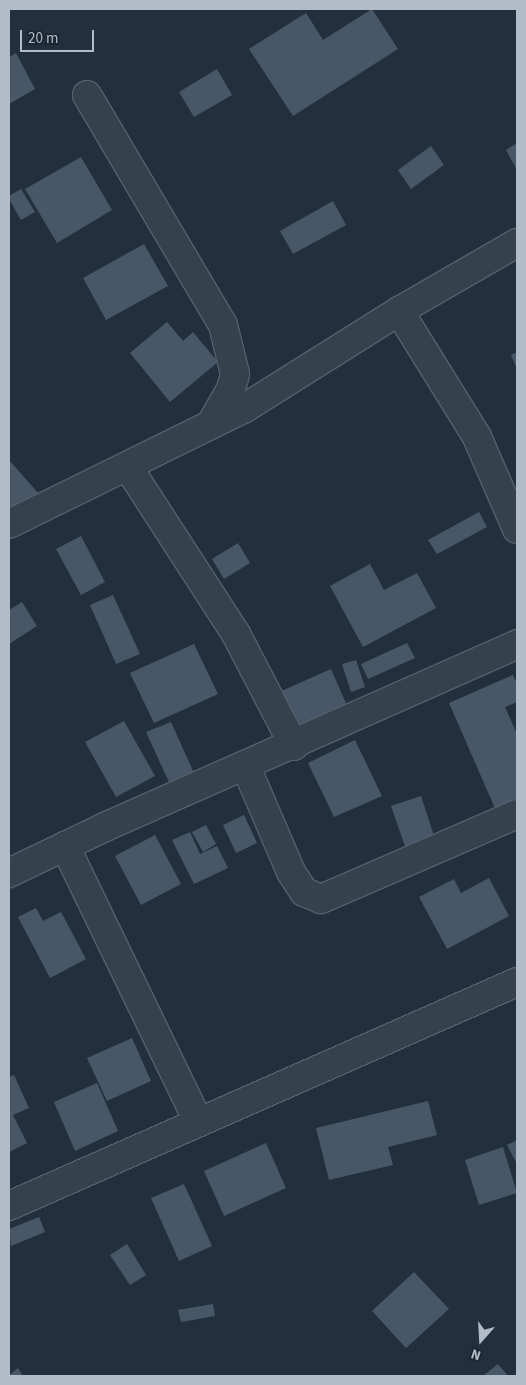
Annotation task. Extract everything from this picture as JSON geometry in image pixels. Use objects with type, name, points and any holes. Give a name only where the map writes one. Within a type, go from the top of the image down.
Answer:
[{"type":"street","points":[[87,95],[223,325],[235,374],[231,389],[211,424]]},
{"type":"street","points":[[9,524],[245,408],[399,310],[517,243]]},
{"type":"street","points":[[399,310],[477,438],[517,530]]},
{"type":"street","points":[[128,467],[236,634],[294,746]]},
{"type":"street","points":[[9,873],[65,846],[294,746],[517,644]]},
{"type":"street","points":[[246,767],[291,872],[304,892],[321,900],[517,814]]},
{"type":"street","points":[[65,846],[198,1121]]},
{"type":"street","points":[[9,1206],[198,1121],[517,982]]},
{"type":"building","points":[[372,9],[398,49],[293,116],[249,49],[306,13],[323,40]]},
{"type":"building","points":[[16,53],[35,89],[9,104],[9,57]]},
{"type":"building","points":[[217,69],[232,95],[194,117],[179,92]]},
{"type":"building","points":[[517,143],[517,170],[506,150]]},
{"type":"building","points":[[431,146],[444,165],[411,189],[398,170]]},
{"type":"building","points":[[81,157],[112,210],[57,243],[25,189]]},
{"type":"building","points":[[21,189],[35,212],[21,220],[9,196]]},
{"type":"building","points":[[333,201],[346,225],[293,254],[280,231]]},
{"type":"building","points":[[144,244],[168,286],[106,320],[83,278]]},
{"type":"building","points":[[167,322],[183,341],[193,332],[218,362],[170,402],[130,353]]},
{"type":"building","points":[[517,352],[517,369],[511,355]]},
{"type":"building","points":[[9,460],[39,494],[17,513],[9,504]]},
{"type":"building","points":[[479,512],[487,527],[437,554],[428,540]]},
{"type":"building","points":[[81,536],[105,582],[81,595],[56,549]]},
{"type":"building","points":[[238,543],[250,563],[224,579],[212,559]]},
{"type":"building","points":[[370,564],[384,590],[417,573],[436,608],[363,647],[330,586]]},
{"type":"building","points":[[113,595],[140,654],[116,664],[90,605]]},
{"type":"building","points":[[22,602],[37,626],[9,644],[9,610]]},
{"type":"building","points":[[407,643],[415,658],[368,679],[361,664]]},
{"type":"building","points":[[194,644],[218,694],[154,723],[130,673]]},
{"type":"building","points":[[356,660],[365,687],[351,692],[342,664]]},
{"type":"building","points":[[331,669],[348,708],[295,729],[279,692]]},
{"type":"building","points":[[513,675],[517,684],[517,702],[505,707],[517,734],[517,823],[504,829],[449,703]]},
{"type":"building","points":[[124,721],[155,776],[116,797],[85,742]]},
{"type":"building","points":[[171,722],[198,782],[174,793],[146,732]]},
{"type":"building","points":[[355,740],[382,796],[334,817],[308,763]]},
{"type":"building","points":[[421,796],[436,842],[407,852],[391,806]]},
{"type":"building","points":[[244,815],[257,843],[236,853],[223,825]]},
{"type":"building","points":[[206,825],[216,844],[203,852],[192,832]]},
{"type":"building","points":[[190,832],[200,854],[217,846],[228,868],[194,884],[172,840]]},
{"type":"building","points":[[155,835],[181,884],[141,905],[115,856]]},
{"type":"building","points":[[489,878],[509,916],[447,949],[419,897],[454,879],[461,893]]},
{"type":"building","points":[[36,908],[43,921],[61,912],[86,959],[50,978],[18,917]]},
{"type":"building","points":[[132,1038],[151,1081],[107,1101],[87,1058]]},
{"type":"building","points":[[14,1075],[29,1108],[13,1115],[27,1143],[9,1152],[9,1077]]},
{"type":"building","points":[[97,1083],[118,1131],[75,1151],[54,1102]]},
{"type":"building","points":[[428,1101],[437,1135],[388,1147],[393,1165],[329,1180],[316,1128]]},
{"type":"building","points":[[517,1140],[517,1164],[507,1145]]},
{"type":"building","points":[[266,1143],[286,1188],[224,1216],[204,1171]]},
{"type":"building","points":[[503,1147],[517,1193],[479,1205],[465,1160]]},
{"type":"building","points":[[184,1184],[212,1246],[179,1261],[151,1198]]},
{"type":"building","points":[[39,1217],[45,1232],[11,1246],[9,1229]]},
{"type":"building","points":[[127,1244],[146,1275],[130,1285],[110,1255]]},
{"type":"building","points":[[414,1272],[449,1309],[406,1348],[372,1311]]},
{"type":"building","points":[[213,1304],[215,1316],[181,1322],[178,1310]]},
{"type":"building","points":[[498,1364],[508,1376],[483,1376]]},
{"type":"building","points":[[18,1368],[23,1376],[9,1376],[9,1375]]}]
